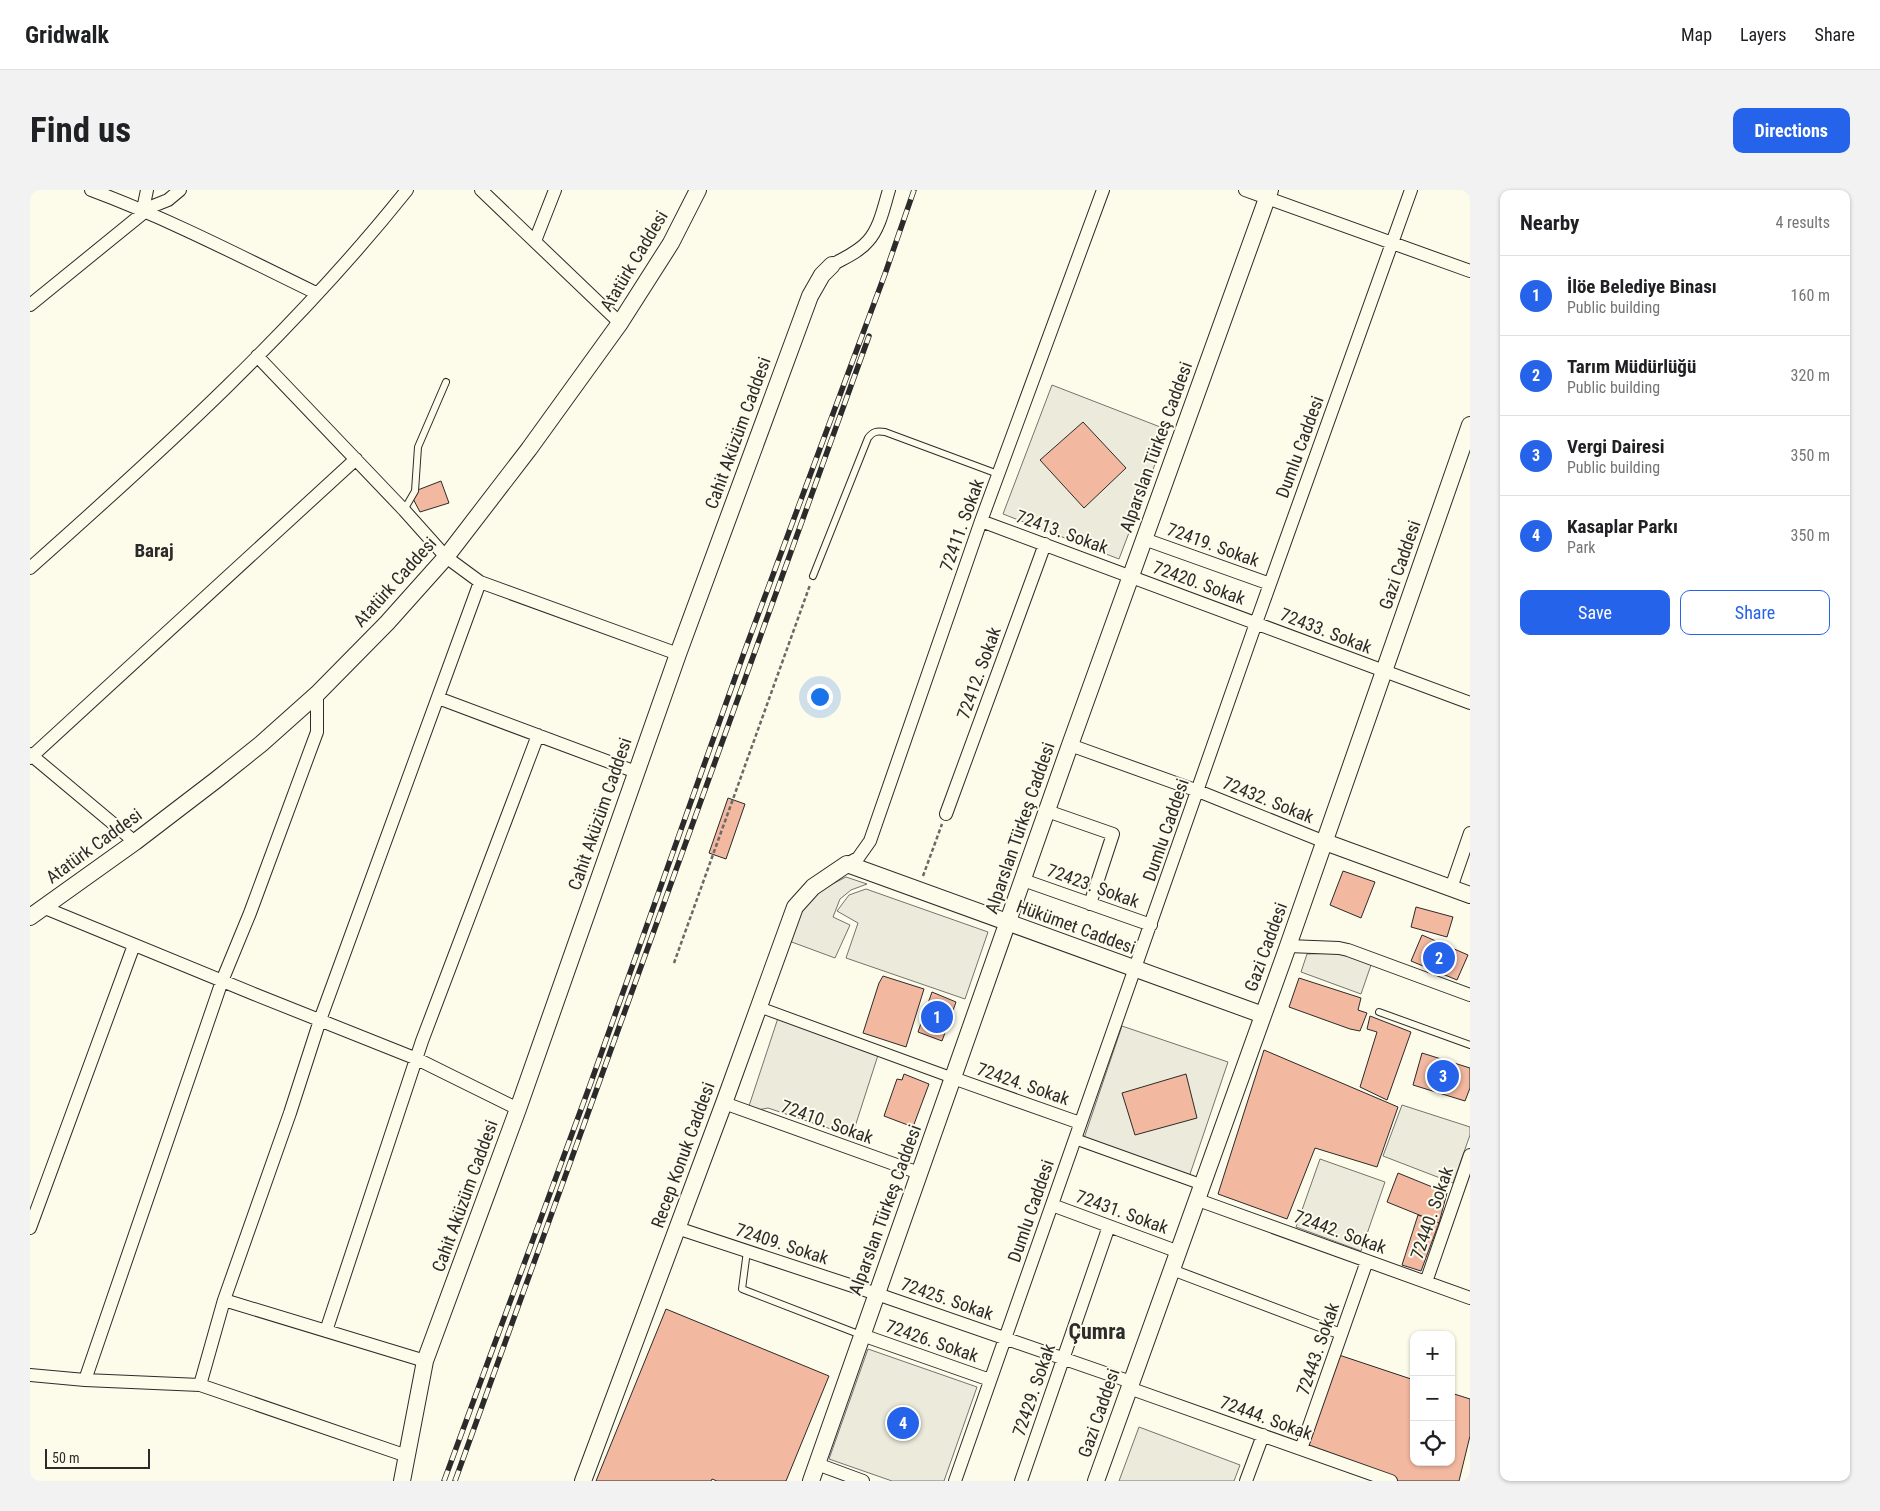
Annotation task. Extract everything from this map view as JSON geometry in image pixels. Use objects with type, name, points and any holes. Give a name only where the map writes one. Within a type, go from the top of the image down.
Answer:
[{"type":"street","points":[[91,190],[143,210],[316,294]]},
{"type":"street","points":[[30,305],[142,214],[147,190]]},
{"type":"street","points":[[143,210],[168,200],[180,190]]},
{"type":"street","points":[[30,568],[140,470],[231,384],[367,240],[407,190]]},
{"type":"street","points":[[481,190],[620,323]]},
{"type":"street","points":[[535,241],[555,190]]},
{"type":"street","name":"Atatürk Caddesi","points":[[30,917],[135,842],[216,780],[317,694],[387,623],[446,557],[529,449],[620,323],[671,243],[698,190]]},
{"type":"street","name":"Cahit Aküzüm Caddesi","points":[[402,1481],[425,1361],[518,1109],[678,654],[810,296],[822,275],[832,265],[852,254],[868,242],[874,234],[889,190]]},
{"type":"street","name":"72411. Sokak","points":[[847,864],[858,858],[870,841],[981,520],[1103,190]]},
{"type":"street","points":[[1245,190],[1268,194],[1392,243],[1470,271]]},
{"type":"street","name":"Dumlu Caddesi","points":[[954,1481],[1136,969],[1256,623],[1411,190]]},
{"type":"street","name":"Alparslan Türkeş Caddesi","points":[[811,1481],[1070,745],[1268,194]]},
{"type":"street","points":[[257,356],[404,510],[446,557],[480,582],[678,654]]},
{"type":"street","name":"Gazi Caddesi","points":[[1096,1481],[1325,842],[1470,425]]},
{"type":"street","points":[[135,842],[31,756],[356,460]]},
{"type":"street","name":"72413. Sokak","points":[[981,520],[1131,576]]},
{"type":"street","name":"72419. Sokak","points":[[1144,539],[1270,584]]},
{"type":"street","name":"72412. Sokak","points":[[946,814],[1044,544]]},
{"type":"street","name":"72420. Sokak","points":[[1131,576],[1256,623]]},
{"type":"street","points":[[200,1385],[224,1300],[290,1113],[320,1020],[480,582]]},
{"type":"street","name":"72433. Sokak","points":[[1256,623],[1470,703]]},
{"type":"street","points":[[85,1380],[222,981],[316,732],[317,694]]},
{"type":"street","points":[[438,698],[636,772]]},
{"type":"street","points":[[326,1331],[422,1041],[538,735]]},
{"type":"street","name":"72432. Sokak","points":[[1070,745],[1198,791],[1325,842]]},
{"type":"street","points":[[1047,811],[1113,834],[1090,904]]},
{"type":"street","points":[[1452,888],[1470,833]]},
{"type":"street","points":[[1325,842],[1470,895]]},
{"type":"street","name":"Hükümet Caddesi","points":[[847,864],[1263,1015]]},
{"type":"street","name":"Recep Konuk Caddesi","points":[[583,1481],[724,1103],[794,907],[813,887],[847,864]]},
{"type":"street","name":"72423. Sokak","points":[[1023,880],[1151,925]]},
{"type":"street","points":[[45,908],[417,1059],[518,1109]]},
{"type":"street","points":[[30,1228],[134,945]]},
{"type":"street","points":[[1288,946],[1348,950],[1470,995]]},
{"type":"street","points":[[759,1007],[953,1078]]},
{"type":"street","name":"72424. Sokak","points":[[953,1078],[1080,1123]]},
{"type":"street","name":"72410. Sokak","points":[[724,1103],[919,1173]]},
{"type":"street","points":[[1075,1139],[1200,1192]]},
{"type":"street","name":"72440. Sokak","points":[[1426,1282],[1470,1155]]},
{"type":"street","name":"72442. Sokak","points":[[1200,1192],[1367,1261],[1470,1298]]},
{"type":"street","name":"72431. Sokak","points":[[1052,1205],[1179,1252]]},
{"type":"street","name":"72429. Sokak","points":[[1022,1481],[1109,1226]]},
{"type":"street","name":"72409. Sokak","points":[[677,1228],[877,1294]]},
{"type":"street","name":"72443. Sokak","points":[[1301,1449],[1367,1261]]},
{"type":"street","points":[[1172,1270],[1342,1334]]},
{"type":"street","name":"72425. Sokak","points":[[877,1294],[1063,1358]]},
{"type":"street","points":[[224,1300],[425,1361]]},
{"type":"street","name":"72426. Sokak","points":[[862,1335],[990,1380]]},
{"type":"street","name":"72444. Sokak","points":[[1063,1358],[1263,1436],[1391,1481]]},
{"type":"street","points":[[30,1375],[85,1380],[200,1385],[407,1456]]},
{"type":"street","points":[[1246,1481],[1263,1436]]},
{"type":"street","points":[[817,1464],[863,1481]]},
{"type":"lane","points":[[404,510],[415,491],[418,447],[446,382]]},
{"type":"lane","points":[[813,576],[868,438],[872,433],[877,431],[885,432],[998,474]]},
{"type":"lane","points":[[1379,1012],[1470,1045]]},
{"type":"lane","points":[[746,1251],[742,1289],[862,1335]]},
{"type":"path","points":[[674,963],[813,576]]},
{"type":"path","points":[[918,890],[946,814]]},
{"type":"shaded area","points":[[1052,385],[1168,430],[1119,559],[1003,514]]},
{"type":"shaded area","points":[[846,877],[867,884],[851,890],[840,899],[833,917],[850,925],[835,958],[789,941],[800,912],[815,893]]},
{"type":"shaded area","points":[[866,889],[988,932],[965,999],[846,958],[858,923],[837,911],[849,895]]},
{"type":"shaded area","points":[[1338,953],[1371,965],[1361,994],[1301,972],[1307,954]]},
{"type":"shaded area","points":[[779,1015],[880,1049],[852,1136],[768,1108],[747,1112]]},
{"type":"shaded area","points":[[1122,1026],[1228,1062],[1187,1183],[1081,1147]]},
{"type":"shaded area","points":[[1402,1105],[1470,1127],[1470,1135],[1453,1183],[1383,1156]]},
{"type":"shaded area","points":[[1320,1159],[1385,1182],[1361,1251],[1296,1227]]},
{"type":"shaded area","points":[[868,1349],[977,1387],[944,1481],[892,1481],[829,1459]]},
{"type":"shaded area","points":[[1139,1427],[1240,1465],[1234,1481],[1119,1481]]},
{"type":"building","points":[[1083,422],[1126,468],[1084,508],[1040,460]]},
{"type":"building","points":[[441,481],[449,503],[420,512],[410,493]]},
{"type":"building","points":[[728,798],[745,804],[726,859],[709,853]]},
{"type":"building","points":[[1343,871],[1375,882],[1361,918],[1330,905]]},
{"type":"building","points":[[1416,907],[1453,917],[1447,937],[1411,927]]},
{"type":"building","points":[[1422,935],[1468,955],[1457,980],[1411,961]]},
{"type":"building","points":[[883,976],[924,989],[906,1047],[863,1033]]},
{"type":"building","points":[[1299,978],[1361,998],[1358,1010],[1367,1013],[1360,1031],[1289,1007]]},
{"type":"building","points":[[932,992],[956,1002],[942,1041],[918,1032]]},
{"type":"building","points":[[1370,1016],[1411,1032],[1387,1100],[1360,1087],[1377,1032],[1367,1029]]},
{"type":"building","points":[[1264,1050],[1398,1107],[1377,1167],[1315,1148],[1287,1219],[1218,1194]]},
{"type":"building","points":[[1422,1053],[1470,1068],[1470,1088],[1465,1101],[1413,1085]]},
{"type":"building","points":[[904,1074],[929,1084],[913,1127],[884,1116],[897,1079],[902,1080]]},
{"type":"building","points":[[1186,1074],[1197,1118],[1135,1135],[1122,1093]]},
{"type":"building","points":[[1398,1173],[1447,1193],[1439,1223],[1387,1202]]},
{"type":"building","points":[[1418,1215],[1439,1223],[1421,1271],[1402,1265]]},
{"type":"building","points":[[666,1309],[829,1376],[786,1481],[717,1481],[712,1479],[711,1481],[596,1481]]},
{"type":"building","points":[[1339,1355],[1410,1379],[1410,1466],[1455,1466],[1455,1394],[1470,1399],[1470,1436],[1459,1481],[1391,1481],[1307,1451]]},
{"type":"railway","points":[[444,1481],[590,1085],[745,650],[885,274],[914,190]]},
{"type":"railway","points":[[455,1481],[869,336]]},
{"type":"place","name":"Tarım Müdürlüğü","points":[[1439,958]]},
{"type":"place","name":"İlöe Belediye Binası","points":[[937,1017]]},
{"type":"place","name":"Vergi Dairesi","points":[[1443,1076]]},
{"type":"place","name":"Kasaplar Parkı","points":[[903,1423]]},
{"type":"district","name":"Baraj","points":[[154,550]]},
{"type":"district","name":"Çumra","points":[[1097,1331]]}]
